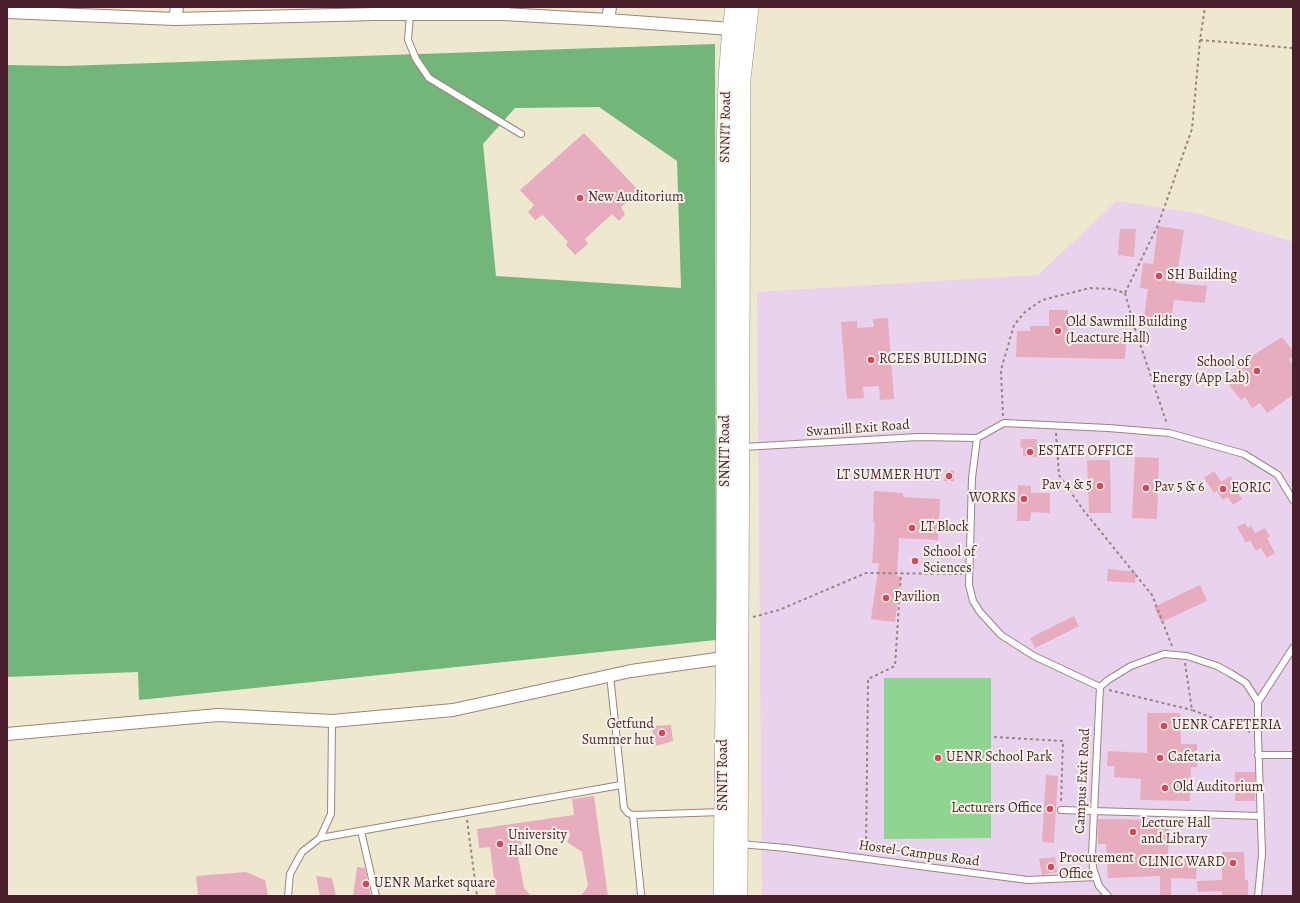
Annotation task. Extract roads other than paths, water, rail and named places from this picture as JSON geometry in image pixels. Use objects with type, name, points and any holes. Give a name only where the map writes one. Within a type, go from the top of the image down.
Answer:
[{"type":"street","points":[[175,19],[177,7]]},
{"type":"street","points":[[608,20],[610,7]]},
{"type":"street","name":"SNNIT Road","points":[[734,7],[727,79],[725,156],[733,500],[739,620],[738,896]]},
{"type":"street","name":"SNNIT Road","points":[[733,479],[740,448],[742,79],[750,7]]},
{"type":"street","points":[[7,12],[55,10],[175,19],[280,12],[377,10],[410,14],[503,11],[731,29]]},
{"type":"street","name":"SNNIT Road","points":[[722,896],[724,812],[724,658],[733,500]]},
{"type":"street","points":[[7,734],[218,715],[332,721],[453,710],[610,675],[724,658]]},
{"type":"lane","points":[[410,14],[408,40],[416,59],[429,78],[521,134]]},
{"type":"lane","points":[[1258,896],[1262,854],[1258,755],[1258,702],[1246,683],[1230,673],[1216,666],[1184,656],[1164,654],[1131,666],[1108,680],[1100,688],[1034,656],[1001,635],[980,612],[973,601],[969,585],[972,478],[977,438],[1004,423],[1108,428],[1170,433],[1244,454],[1278,475],[1293,500]]},
{"type":"lane","name":"Swamill Exit Road","points":[[740,448],[919,437],[977,438]]},
{"type":"lane","points":[[1258,702],[1293,648]]},
{"type":"lane","points":[[610,675],[621,785],[624,808],[628,813],[633,815],[724,812]]},
{"type":"lane","name":"Campus Exit Road","points":[[1100,688],[1092,854],[1093,868],[1099,886],[1108,896]]},
{"type":"lane","points":[[288,896],[290,874],[293,868],[302,852],[320,838],[331,814],[332,721]]},
{"type":"lane","points":[[1258,755],[1293,756]]},
{"type":"lane","points":[[320,838],[621,785]]},
{"type":"lane","points":[[1061,810],[1260,816]]},
{"type":"lane","points":[[633,815],[641,894]]},
{"type":"lane","points":[[361,831],[376,896]]},
{"type":"lane","name":"Hostel-Campus Road","points":[[739,844],[786,848],[1028,880],[1096,877]]},
{"type":"place","name":"New Auditorium","points":[[580,198]]},
{"type":"place","name":"SH Building","points":[[1159,276]]},
{"type":"place","name":"Old Sawmill Building (Leacture Hall)","points":[[1058,331]]},
{"type":"place","name":"RCEES BUILDING","points":[[871,360]]},
{"type":"place","name":"School of Energy (App Lab)","points":[[1257,371]]},
{"type":"place","name":"ESTATE OFFICE","points":[[1030,452]]},
{"type":"place","name":"LT SUMMER HUT","points":[[949,476]]},
{"type":"place","name":"Pav 4 & 5","points":[[1100,486]]},
{"type":"place","name":"Pav 5 & 6","points":[[1146,488]]},
{"type":"place","name":"EORIC","points":[[1223,489]]},
{"type":"place","name":"WORKS","points":[[1024,499]]},
{"type":"place","name":"LT Block","points":[[912,528]]},
{"type":"place","name":"School of Sciences","points":[[915,561]]},
{"type":"place","name":"Pavilion","points":[[886,598]]},
{"type":"place","name":"UENR CAFETERIA","points":[[1164,726]]},
{"type":"place","name":"Getfund Summer hut","points":[[662,733]]},
{"type":"place","name":"UENR School Park","points":[[938,758]]},
{"type":"place","name":"Cafetaria","points":[[1160,758]]},
{"type":"place","name":"Old Auditorium","points":[[1165,788]]},
{"type":"place","name":"Lecturers Office","points":[[1050,809]]},
{"type":"place","name":"Lecture Hall and Library","points":[[1133,832]]},
{"type":"place","name":"University Hall One","points":[[500,844]]},
{"type":"place","name":"CLINIC WARD","points":[[1233,863]]},
{"type":"place","name":"Procurement Office","points":[[1051,867]]},
{"type":"place","name":"UENR Market square","points":[[366,884]]}]
